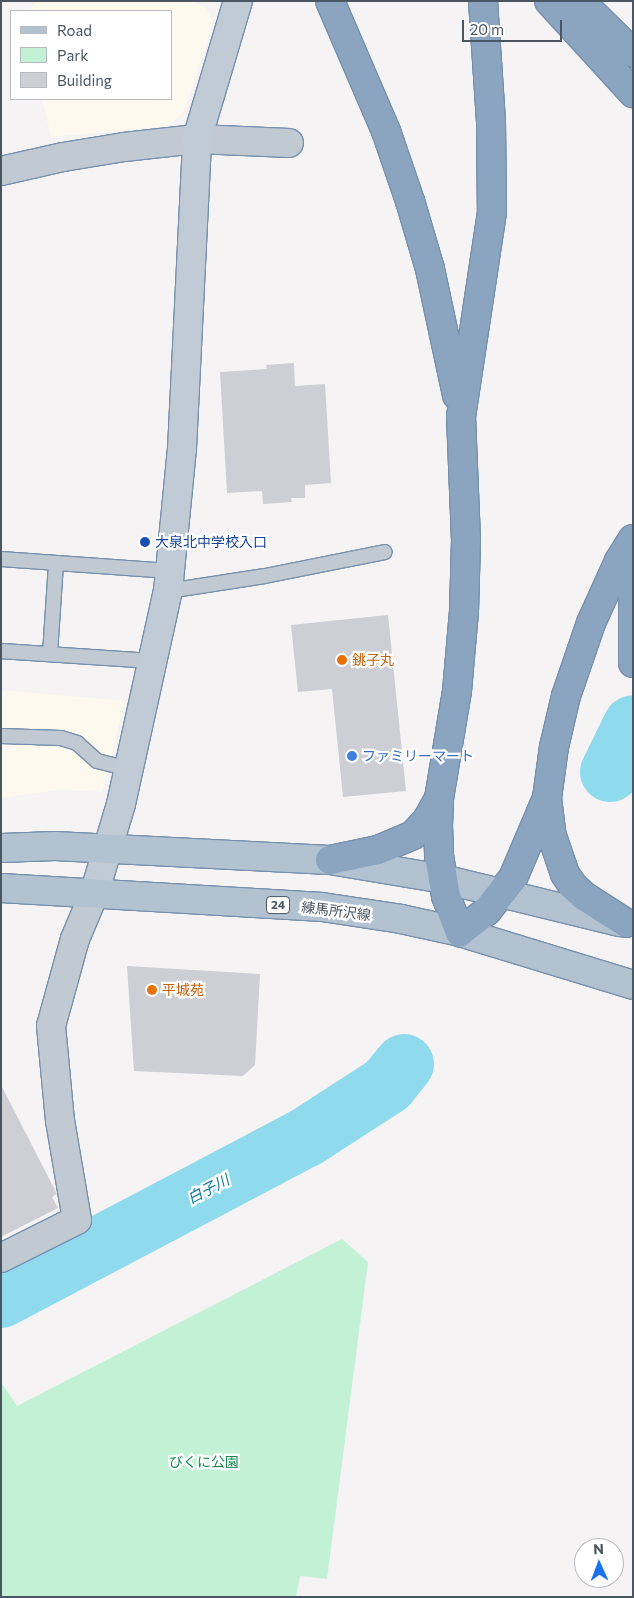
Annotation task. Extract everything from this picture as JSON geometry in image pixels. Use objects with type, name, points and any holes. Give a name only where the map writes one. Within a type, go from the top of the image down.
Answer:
[{"type":"highway","points":[[330,1],[386,131],[410,201],[430,269],[461,416],[466,540],[464,611],[457,691],[438,798],[439,856],[446,896],[460,932],[487,911],[513,878],[547,798]]},
{"type":"highway","points":[[461,416],[492,212],[491,122],[483,1]]},
{"type":"highway","points":[[549,1],[633,93]]},
{"type":"highway","points":[[580,1],[633,53]]},
{"type":"highway","points":[[630,924],[584,896],[573,886],[565,874],[551,833],[547,798],[554,747],[569,687],[591,623],[619,561],[633,539]]},
{"type":"highway","points":[[633,578],[633,663]]},
{"type":"highway","points":[[330,860],[378,850],[413,835],[427,820],[438,798]]},
{"type":"main road","points":[[1,848],[55,846],[330,860],[443,879],[630,924]]},
{"type":"main road","name":"練馬所沢線","points":[[1,888],[322,907],[401,919],[460,932],[633,985]]},
{"type":"street","points":[[1,1258],[77,1220],[60,1120],[51,1026],[75,939],[94,894],[108,849],[129,769],[169,581],[182,449],[197,139],[232,4]]},
{"type":"street","points":[[1,171],[80,154],[197,139],[289,144]]},
{"type":"lane","points":[[1,559],[56,563],[169,581],[265,576],[385,552]]},
{"type":"lane","points":[[50,654],[56,563]]},
{"type":"lane","points":[[1,651],[153,661]]},
{"type":"lane","points":[[1,736],[61,738],[77,743],[97,761],[129,769]]},
{"type":"shaded area","points":[[36,1],[194,1],[207,9],[213,24],[183,113],[168,126],[51,137],[42,100],[172,100],[172,10],[31,10]]},
{"type":"shaded area","points":[[1,690],[125,701],[102,792],[57,790],[1,798]]},
{"type":"green space","name":"びくに公園","points":[[342,1239],[368,1262],[327,1579],[300,1576],[296,1597],[1,1597],[1,1382],[17,1406]]},
{"type":"building","points":[[294,363],[295,386],[325,384],[331,483],[305,485],[305,498],[291,498],[292,502],[263,504],[262,491],[227,493],[220,372],[267,369],[266,365]]},
{"type":"building","points":[[388,615],[406,791],[343,797],[332,689],[298,692],[291,625]]},
{"type":"building","points":[[127,966],[260,974],[255,1065],[243,1076],[134,1071]]},
{"type":"building","points":[[1,1085],[57,1194],[52,1197],[58,1208],[1,1237]]},
{"type":"waterway","name":"白子川","points":[[610,772],[633,725]]},
{"type":"waterway","name":"白子川","points":[[1,1298],[305,1138],[387,1085],[404,1064]]},
{"type":"place","name":"大泉北中学校入口","points":[[145,542]]},
{"type":"place","name":"銚子丸","points":[[342,660]]},
{"type":"place","name":"ファミリーマート","points":[[352,756]]},
{"type":"place","name":"平城苑","points":[[152,990]]}]
